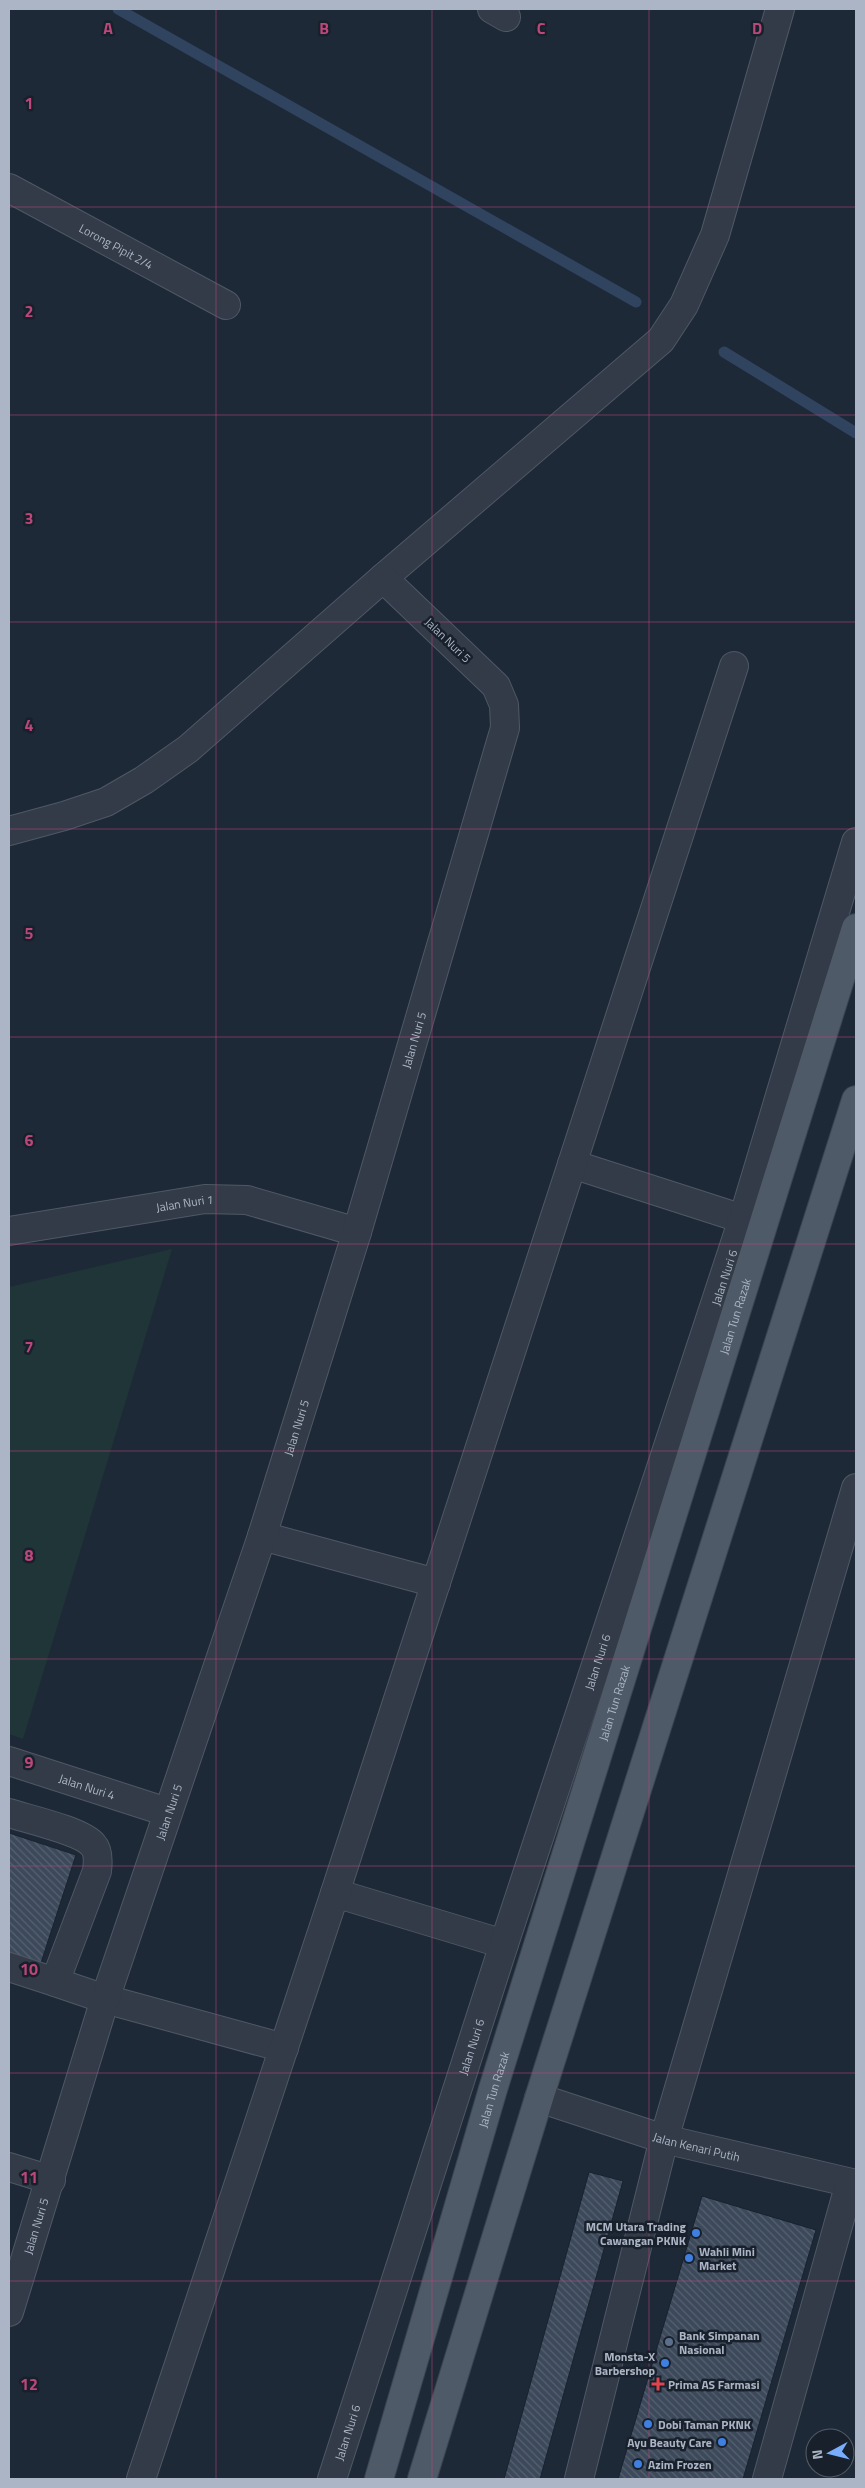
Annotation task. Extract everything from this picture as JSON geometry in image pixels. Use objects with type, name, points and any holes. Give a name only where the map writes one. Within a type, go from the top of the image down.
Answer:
[{"type":"main road","name":"Jalan Tun Razak","points":[[379,2479],[496,2080],[856,928]]},
{"type":"main road","points":[[422,2479],[539,2098],[856,1100]]},
{"type":"street","points":[[9,830],[64,816],[106,802],[144,780],[188,749],[383,578],[662,340],[684,305],[715,235],[780,9]]},
{"type":"street","name":"Lorong Pipit 2/4","points":[[9,188],[226,306]]},
{"type":"street","name":"Jalan Nuri 5","points":[[9,2312],[106,1999],[262,1536],[357,1232],[505,728],[504,705],[496,686],[383,578]]},
{"type":"street","points":[[141,2479],[335,1893],[734,666]]},
{"type":"street","name":"Jalan Nuri 6","points":[[332,2479],[504,1944],[743,1219],[856,842]]},
{"type":"street","points":[[572,1164],[743,1219]]},
{"type":"street","name":"Jalan Nuri 1","points":[[9,1231],[205,1199],[247,1200],[357,1232]]},
{"type":"street","points":[[579,2479],[664,2139],[856,1488]]},
{"type":"street","points":[[262,1536],[436,1583]]},
{"type":"street","name":"Jalan Nuri 4","points":[[9,1761],[168,1812]]},
{"type":"street","points":[[9,1813],[84,1837],[94,1846],[98,1858],[97,1871],[55,1982]]},
{"type":"street","points":[[335,1893],[504,1944]]},
{"type":"street","points":[[9,1967],[106,1999],[284,2048]]},
{"type":"street","name":"Jalan Kenari Putih","points":[[539,2098],[664,2139],[853,2184]]},
{"type":"street","points":[[9,2167],[51,2180]]},
{"type":"street","points":[[766,2479],[853,2184]]},
{"type":"green space","points":[[172,1249],[23,1739],[9,1734],[9,1287]]},
{"type":"building","points":[[9,1833],[76,1855],[39,1969],[9,1959]]},
{"type":"building","points":[[589,2172],[623,2181],[540,2479],[504,2479]]},
{"type":"building","points":[[702,2196],[816,2230],[743,2479],[618,2479]]},
{"type":"waterway","points":[[118,9],[636,302]]},
{"type":"waterway","points":[[724,352],[856,433]]},
{"type":"place","name":"MCM Utara Trading Cawangan PKNK","points":[[696,2233]]},
{"type":"place","name":"Wahli Mini Market","points":[[689,2258]]},
{"type":"place","name":"Bank Simpanan Nasional","points":[[669,2342]]},
{"type":"place","name":"Monsta-X Barbershop","points":[[665,2363]]},
{"type":"place","name":"Prima AS Farmasi","points":[[658,2384]]},
{"type":"place","name":"Dobi Taman PKNK","points":[[648,2424]]},
{"type":"place","name":"Ayu Beauty Care","points":[[722,2442]]},
{"type":"place","name":"Azim Frozen","points":[[638,2464]]}]
